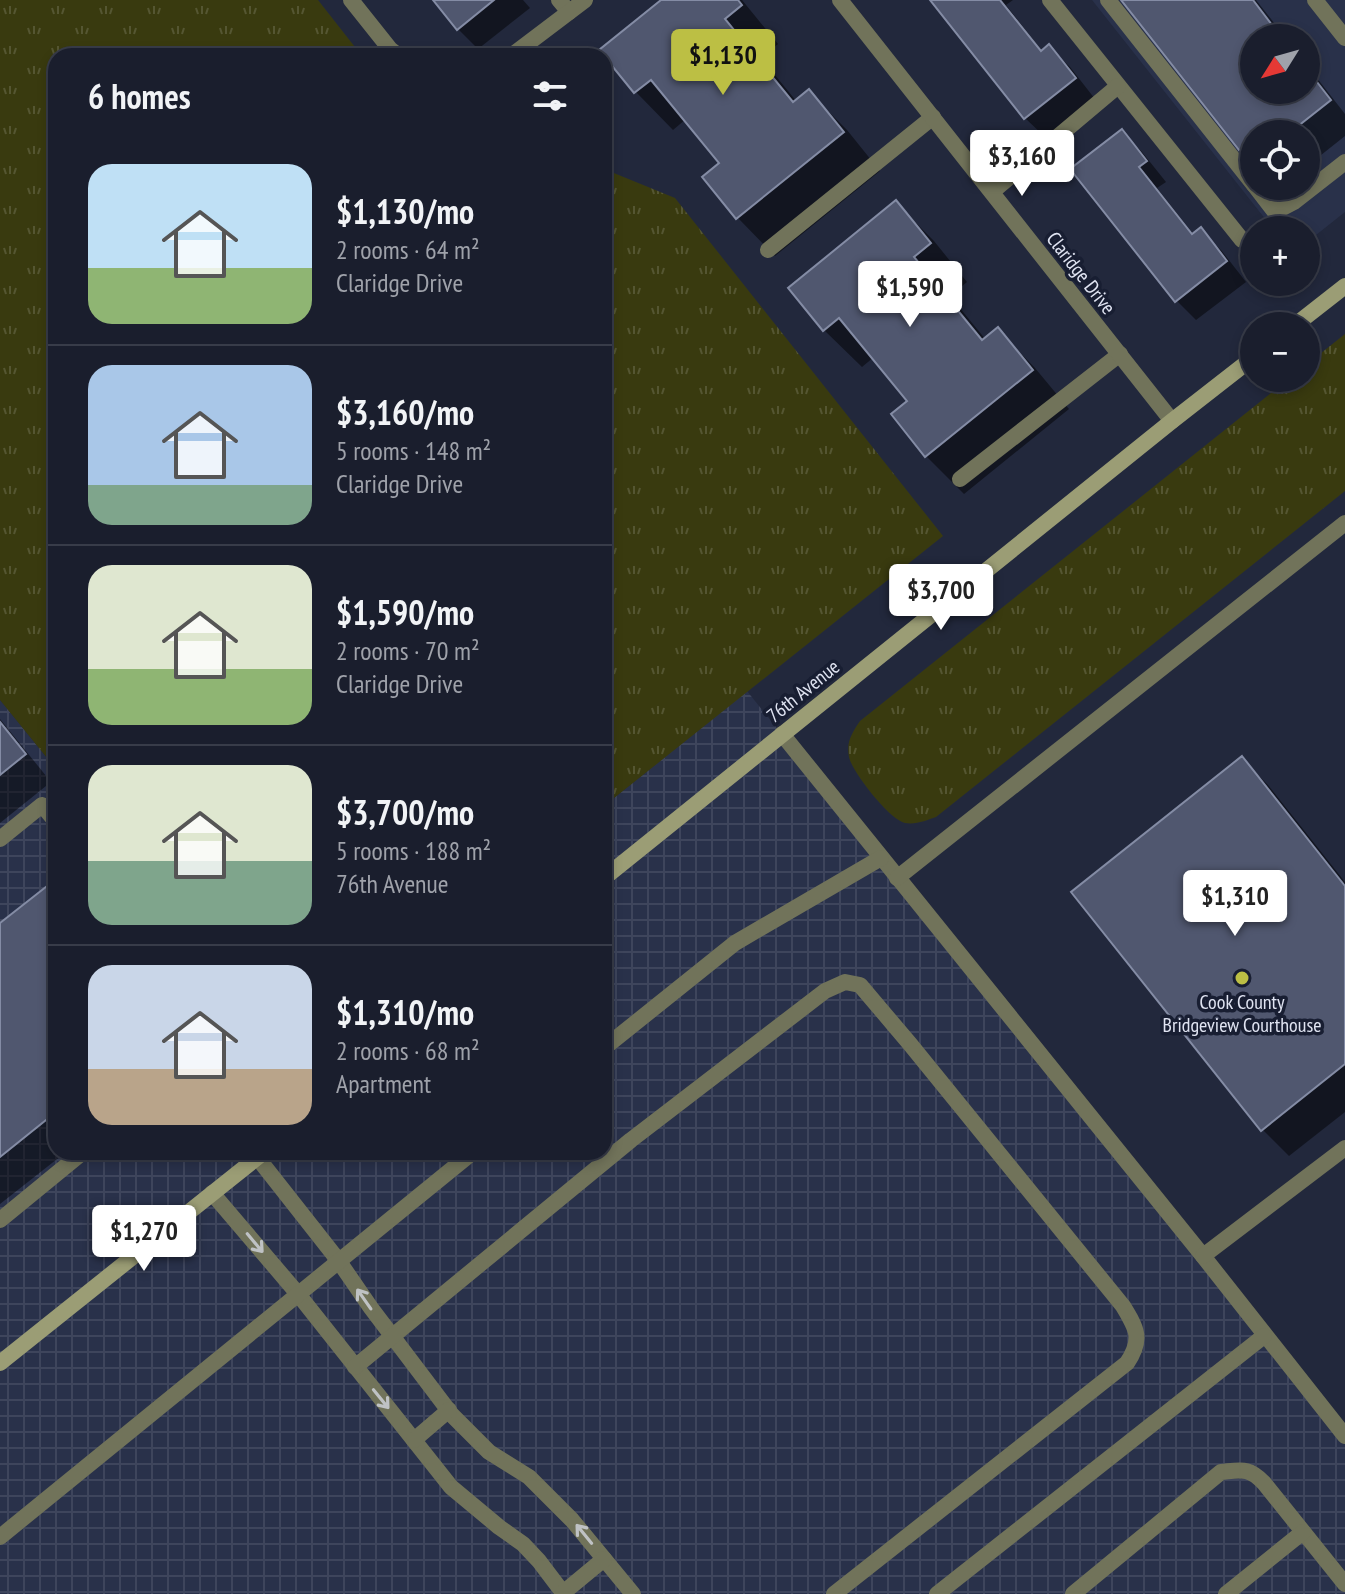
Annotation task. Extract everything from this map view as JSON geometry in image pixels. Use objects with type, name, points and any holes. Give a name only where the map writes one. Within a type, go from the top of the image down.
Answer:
[{"type":"street","points":[[351,0],[389,48]]},
{"type":"street","points":[[519,48],[564,6],[585,0]]},
{"type":"street","name":"Claridge Drive","points":[[841,0],[1172,421]]},
{"type":"street","points":[[1050,0],[1240,238]]},
{"type":"street","points":[[1108,0],[1240,168]]},
{"type":"street","points":[[1315,0],[1345,38]]},
{"type":"street","points":[[992,192],[1118,86]]},
{"type":"street","points":[[768,250],[933,117]]},
{"type":"street","points":[[1320,182],[1345,162]]},
{"type":"street","points":[[1265,200],[1275,212],[1297,200]]},
{"type":"street","points":[[1312,312],[1345,286]]},
{"type":"street","points":[[960,479],[1120,354]]},
{"type":"street","name":"76th Avenue","points":[[612,872],[1240,368]]},
{"type":"street","points":[[897,878],[1345,523]]},
{"type":"street","points":[[782,734],[1345,1436]]},
{"type":"street","points":[[0,839],[42,805],[48,812]]},
{"type":"street","points":[[612,1042],[735,943],[881,858]]},
{"type":"street","points":[[612,1156],[825,991],[845,982],[860,985],[1123,1306],[1136,1326],[1137,1348],[1127,1363],[834,1594]]},
{"type":"street","points":[[1203,1256],[1345,1148]]},
{"type":"street","points":[[0,1220],[73,1160]]},
{"type":"street","points":[[0,1363],[254,1160]]},
{"type":"street","points":[[264,1160],[449,1410],[489,1452],[529,1477],[572,1520],[633,1594]]},
{"type":"street","points":[[0,1537],[463,1160]]},
{"type":"street","points":[[355,1367],[607,1160]]},
{"type":"street","points":[[212,1193],[298,1294],[451,1487],[523,1544],[564,1593],[604,1559]]},
{"type":"street","points":[[937,1594],[1264,1336]]},
{"type":"street","points":[[414,1440],[449,1410]]},
{"type":"street","points":[[1073,1594],[1221,1472],[1240,1470],[1254,1472],[1345,1584]]},
{"type":"street","points":[[1226,1594],[1303,1532]]},
{"type":"shaded area","points":[[1092,0],[1345,0],[1345,212],[1320,232],[1320,216],[1263,216],[1250,200],[1320,200],[1320,120],[1240,120],[1240,187]]},
{"type":"shaded area","points":[[747,691],[1345,1436],[1345,1594],[0,1594],[0,700],[48,759],[48,1160],[612,1160],[612,800]]},
{"type":"green space","points":[[0,0],[318,0],[356,48],[48,48],[48,759],[0,700]]},
{"type":"green space","points":[[612,172],[675,198],[943,536],[612,800]]},
{"type":"green space","points":[[1345,334],[1345,491],[936,817],[905,823],[890,814],[864,784],[849,757],[849,742],[860,721],[1272,392],[1320,392],[1320,354]]},
{"type":"building","points":[[433,0],[494,0],[457,30]]},
{"type":"building","points":[[661,0],[738,0],[742,5],[725,19],[793,102],[809,89],[844,132],[736,219],[702,177],[719,163],[651,80],[634,93],[612,66],[612,48],[601,48]]},
{"type":"building","points":[[930,0],[1000,0],[1041,51],[1049,44],[1076,78],[1024,119]]},
{"type":"building","points":[[1121,0],[1253,0],[1271,24],[1240,24],[1240,104],[1320,104],[1320,86],[1331,100],[1306,120],[1240,120],[1240,151]]},
{"type":"building","points":[[1122,129],[1147,161],[1139,167],[1192,234],[1201,227],[1227,261],[1175,302],[1070,169]]},
{"type":"building","points":[[896,200],[931,243],[914,257],[982,340],[998,327],[1033,370],[925,457],[891,414],[907,401],[839,318],[823,331],[788,288]]},
{"type":"building","points":[[0,722],[26,754],[0,775]]},
{"type":"building","name":"Cook County Bridgeview Courthouse","points":[[1242,756],[1345,886],[1345,1064],[1261,1131],[1071,892]]},
{"type":"building","points":[[48,885],[48,1118],[0,1157],[0,923]]},
{"type":"place","name":"Cook County Bridgeview Courthouse","points":[[1242,978]]}]
